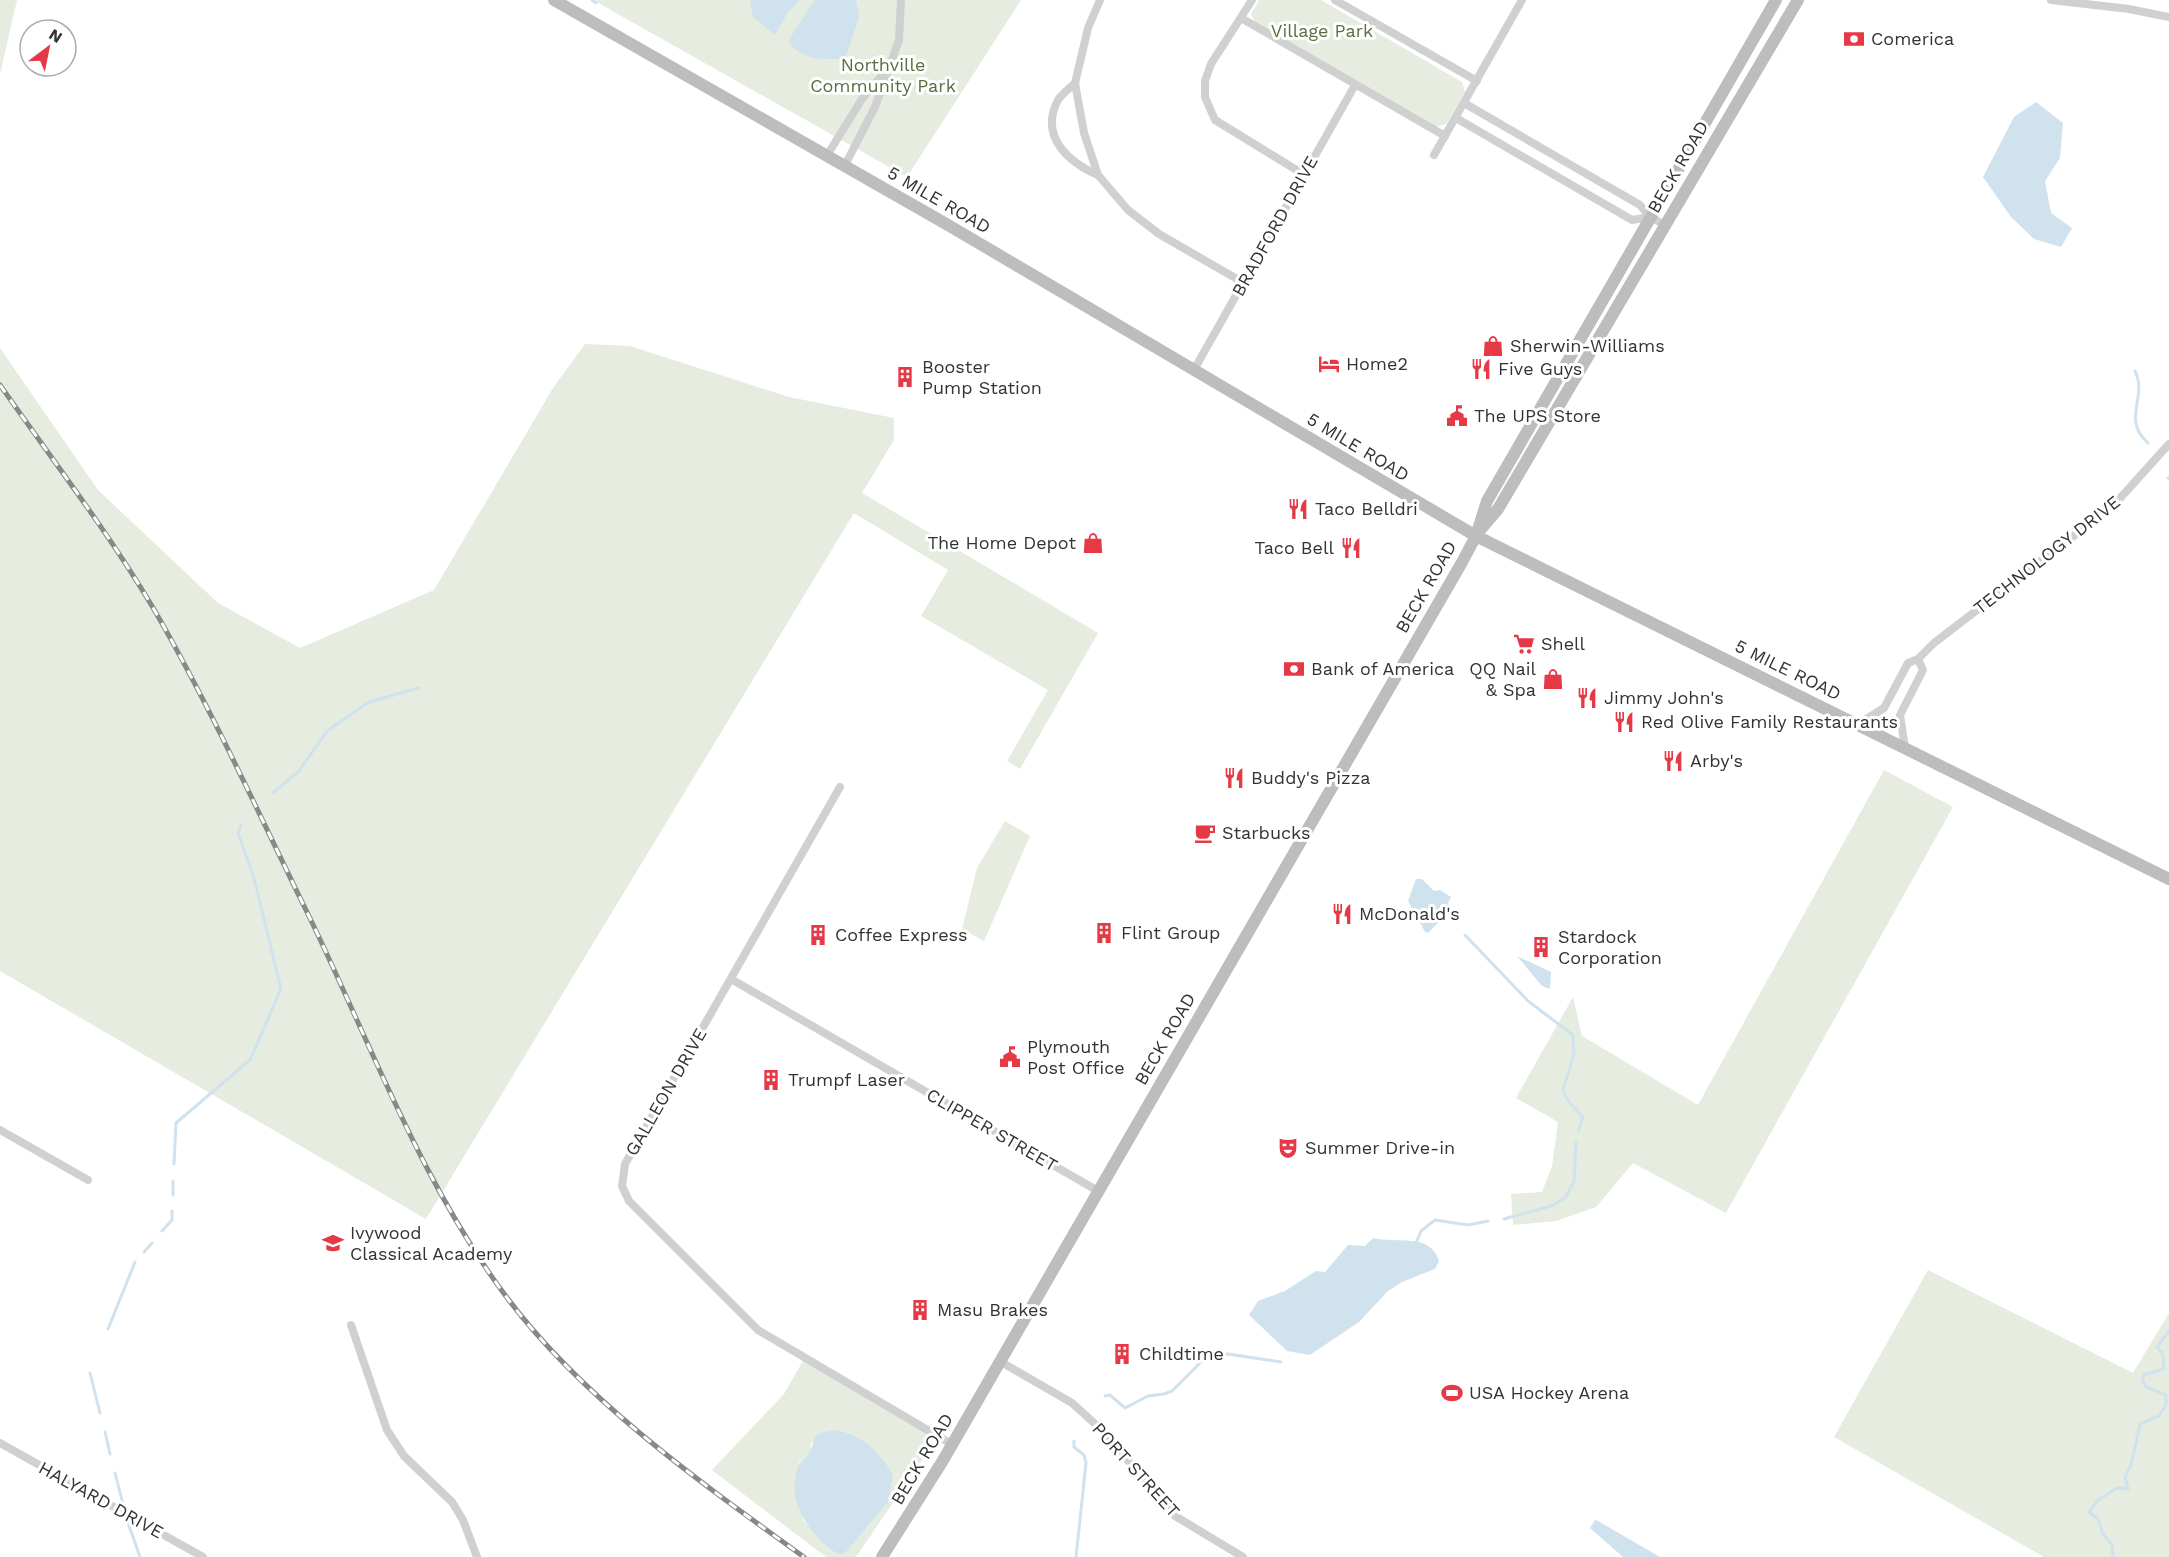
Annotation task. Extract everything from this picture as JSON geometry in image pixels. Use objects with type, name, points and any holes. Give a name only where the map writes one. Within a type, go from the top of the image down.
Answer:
[{"type":"main road","name":"5 MILE ROAD","points":[[554,0],[1195,368],[1366,473],[1476,536],[2169,879]]},
{"type":"main road","name":"BECK ROAD","points":[[1476,536],[1487,501],[1776,0]]},
{"type":"main road","name":"BECK ROAD","points":[[882,1557],[953,1445],[1476,536],[1498,509],[1797,0]]},
{"type":"street","points":[[844,167],[875,107],[899,40],[901,0]]},
{"type":"street","points":[[1100,0],[1088,28],[1074,83],[1084,133],[1098,175],[1128,210],[1159,234],[1244,283]]},
{"type":"street","points":[[1252,0],[1211,64],[1205,81],[1205,97],[1215,120],[1303,174]]},
{"type":"street","points":[[1335,0],[1477,81]]},
{"type":"street","points":[[1434,155],[1522,0]]},
{"type":"street","points":[[2052,0],[2129,9],[2169,17]]},
{"type":"street","points":[[1241,18],[1445,136]]},
{"type":"street","points":[[826,157],[862,99],[886,71]]},
{"type":"street","points":[[1074,83],[1059,99],[1054,120],[1056,144],[1076,165],[1098,175]]},
{"type":"street","name":"BRADFORD DRIVE","points":[[1195,368],[1355,85]]},
{"type":"street","points":[[1464,103],[1640,205],[1650,217],[1665,225]]},
{"type":"street","points":[[1456,118],[1632,220],[1650,217]]},
{"type":"street","name":"TECHNOLOGY DRIVE","points":[[1857,725],[1884,708],[1908,663],[1918,659],[1934,643],[2114,505],[2169,444]]},
{"type":"street","points":[[1905,748],[1900,715],[1923,670],[1918,659]]},
{"type":"street","name":"GALLEON DRIVE","points":[[840,787],[625,1164],[621,1179],[624,1193],[758,1330],[953,1445]]},
{"type":"street","name":"CLIPPER STREET","points":[[731,979],[1098,1191]]},
{"type":"street","points":[[0,1130],[88,1180]]},
{"type":"street","points":[[351,1325],[387,1430],[404,1456],[452,1502],[463,1520],[477,1557]]},
{"type":"street","name":"PORT STREET","points":[[1001,1362],[1072,1403],[1104,1432],[1175,1516],[1243,1557]]},
{"type":"street","name":"HALYARD DRIVE","points":[[0,1443],[203,1557]]},
{"type":"green space","points":[[0,0],[17,0],[0,74]]},
{"type":"green space","name":"Northville Community Park","points":[[593,0],[1021,0],[907,177]]},
{"type":"green space","name":"Village Park","points":[[1259,0],[1321,0],[1462,82],[1465,92],[1446,124],[1436,127],[1256,24],[1251,14]]},
{"type":"green space","points":[[585,344],[630,346],[789,397],[894,418],[894,440],[862,493],[1098,633],[1020,769],[1007,761],[1048,690],[921,616],[948,570],[854,513],[426,1219],[0,971],[0,348],[98,490],[218,603],[300,648],[434,590],[553,388]]},
{"type":"green space","points":[[1884,770],[1953,807],[1726,1213],[1633,1163],[1596,1207],[1556,1221],[1513,1225],[1511,1194],[1542,1192],[1552,1166],[1558,1122],[1516,1098],[1573,997],[1582,1036],[1698,1105]]},
{"type":"green space","points":[[1005,821],[1030,836],[984,941],[962,929],[977,868]]},
{"type":"green space","points":[[1928,1270],[2133,1373],[2169,1313],[2169,1557],[2044,1557],[1834,1437]]},
{"type":"green space","points":[[804,1359],[931,1432],[928,1451],[856,1557],[826,1557],[712,1470],[784,1394]],"holes":[[[812,1440],[830,1550],[803,1520],[799,1463],[810,1452]]]},
{"type":"water","points":[[750,0],[800,0],[788,12],[775,35],[753,17]]},
{"type":"water","points":[[815,0],[856,0],[859,17],[845,59],[813,58],[794,48],[788,41]]},
{"type":"water","points":[[2036,102],[2063,123],[2060,158],[2045,181],[2051,213],[2072,228],[2061,247],[2034,239],[2011,217],[1983,177],[2014,117]]},
{"type":"water","points":[[1416,879],[1422,879],[1434,891],[1440,890],[1451,897],[1448,903],[1451,909],[1428,933],[1425,932],[1408,901]]},
{"type":"water","points":[[1517,956],[1551,972],[1550,989],[1542,986]]},
{"type":"water","points":[[1373,1238],[1420,1243],[1435,1252],[1439,1261],[1435,1269],[1402,1282],[1388,1291],[1359,1322],[1310,1355],[1287,1351],[1249,1315],[1258,1301],[1285,1291],[1316,1271],[1325,1272],[1348,1245],[1365,1246]]},
{"type":"water","points":[[836,1430],[854,1436],[869,1446],[893,1475],[888,1502],[844,1554],[828,1548],[807,1525],[795,1496],[799,1465],[808,1454],[815,1437],[821,1433]]},
{"type":"water","points":[[1595,1520],[1660,1557],[1623,1557],[1590,1528]]},
{"type":"waterway","points":[[592,0],[596,3]]},
{"type":"waterway","points":[[2135,371],[2139,390],[2136,425],[2148,443]]},
{"type":"waterway","points":[[273,793],[298,772],[327,731],[369,702],[419,688]]},
{"type":"waterway","points":[[174,1164],[176,1123],[250,1060],[281,989],[254,878],[238,833],[241,825]]},
{"type":"waterway","points":[[1465,935],[1528,1001],[1573,1035],[1574,1054],[1563,1090],[1568,1101],[1583,1117],[1579,1130]]},
{"type":"waterway","points":[[1504,1219],[1551,1206],[1565,1198],[1574,1182],[1576,1143]]},
{"type":"waterway","points":[[173,1181],[173,1195]]},
{"type":"waterway","points":[[162,1231],[172,1220],[172,1211]]},
{"type":"waterway","points":[[1416,1243],[1421,1231],[1435,1220],[1468,1225],[1488,1221]]},
{"type":"waterway","points":[[144,1252],[152,1243]]},
{"type":"waterway","points":[[108,1329],[135,1262]]},
{"type":"waterway","points":[[2113,1557],[2112,1545],[2103,1534],[2098,1519],[2089,1512],[2098,1500],[2117,1488],[2128,1489],[2125,1477],[2131,1465],[2140,1424],[2159,1416],[2166,1405],[2166,1395],[2146,1387],[2142,1379],[2144,1375],[2164,1369],[2163,1354],[2157,1347],[2169,1331]]},
{"type":"waterway","points":[[1105,1396],[1110,1395],[1125,1408],[1148,1396],[1172,1391],[1205,1358],[1228,1354],[1281,1362]]},
{"type":"waterway","points":[[90,1373],[100,1413]]},
{"type":"waterway","points":[[105,1432],[110,1454]]},
{"type":"waterway","points":[[1074,1441],[1074,1447],[1084,1455],[1086,1463],[1076,1557]]},
{"type":"waterway","points":[[115,1473],[123,1504]]},
{"type":"waterway","points":[[126,1517],[140,1557]]},
{"type":"railway","points":[[0,385],[116,549],[173,643],[232,756],[421,1156],[474,1250],[535,1333],[606,1404],[684,1469],[804,1557]]},
{"type":"place","name":"Comerica","points":[[1854,39]]},
{"type":"place","name":"Sherwin-Williams","points":[[1493,346]]},
{"type":"place","name":"Home2","points":[[1329,364]]},
{"type":"place","name":"Five Guys","points":[[1481,369]]},
{"type":"place","name":"Booster Pump Station","points":[[905,377]]},
{"type":"place","name":"The UPS Store","points":[[1457,416]]},
{"type":"place","name":"Taco Belldri","points":[[1298,509]]},
{"type":"place","name":"The Home Depot","points":[[1093,543]]},
{"type":"place","name":"Taco Bell","points":[[1351,548]]},
{"type":"place","name":"Shell","points":[[1524,644]]},
{"type":"place","name":"Bank of America","points":[[1294,669]]},
{"type":"place","name":"QQ Nail & Spa","points":[[1553,679]]},
{"type":"place","name":"Jimmy John's","points":[[1587,698]]},
{"type":"place","name":"Red Olive Family Restaurants","points":[[1624,722]]},
{"type":"place","name":"Arby's","points":[[1673,761]]},
{"type":"place","name":"Buddy's Pizza","points":[[1234,778]]},
{"type":"place","name":"Starbucks","points":[[1205,833]]},
{"type":"place","name":"McDonald's","points":[[1342,914]]},
{"type":"place","name":"Flint Group","points":[[1104,933]]},
{"type":"place","name":"Coffee Express","points":[[818,935]]},
{"type":"place","name":"Stardock Corporation","points":[[1541,947]]},
{"type":"place","name":"Plymouth Post Office","points":[[1010,1057]]},
{"type":"place","name":"Trumpf Laser","points":[[771,1080]]},
{"type":"place","name":"Summer Drive-in","points":[[1288,1148]]},
{"type":"place","name":"Ivywood Classical Academy","points":[[333,1243]]},
{"type":"place","name":"Masu Brakes","points":[[920,1310]]},
{"type":"place","name":"Childtime","points":[[1122,1354]]},
{"type":"place","name":"USA Hockey Arena","points":[[1452,1393]]}]
